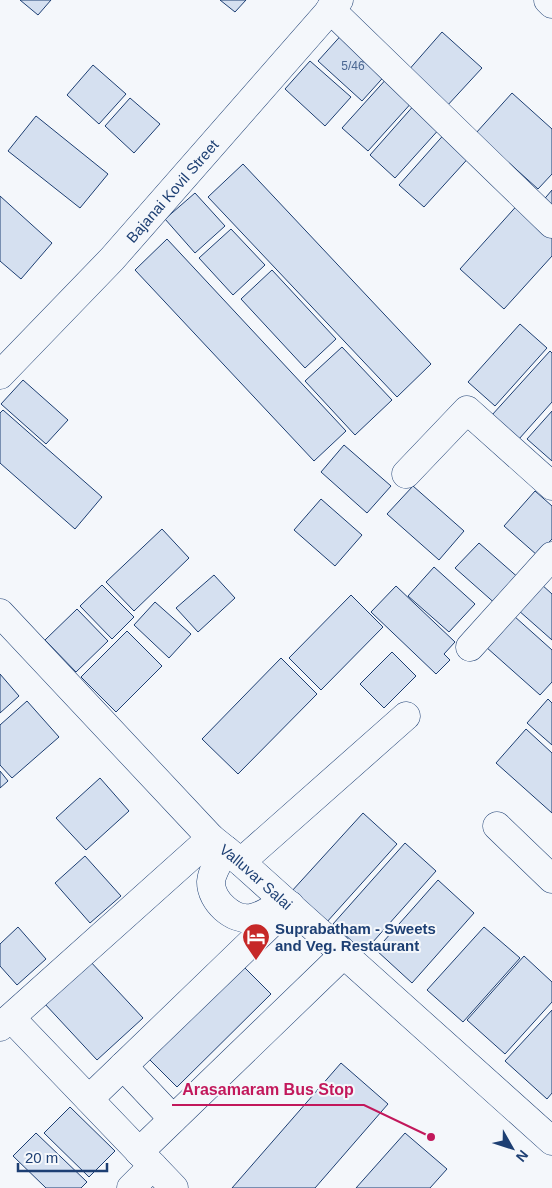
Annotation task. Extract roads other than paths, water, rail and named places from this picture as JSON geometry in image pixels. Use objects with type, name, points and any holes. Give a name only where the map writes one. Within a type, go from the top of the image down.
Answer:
[{"type":"street","points":[[548,0],[552,4]]},
{"type":"street","points":[[334,5],[552,224]]},
{"type":"street","name":"Bajanai Kovil Street","points":[[0,375],[112,260],[334,5]]},
{"type":"street","points":[[406,474],[467,410],[552,486]]},
{"type":"street","points":[[470,647],[552,556]]},
{"type":"street","name":"Valluvar Salai","points":[[0,614],[226,850],[552,1141]]},
{"type":"street","points":[[174,1188],[89,1099],[5,1023],[226,850],[406,716]]},
{"type":"street","points":[[497,826],[552,879]]},
{"type":"street","points":[[226,850],[215,868],[211,882],[213,893],[223,908],[240,917],[251,918],[287,903]]},
{"type":"street","points":[[89,1099],[287,903]]},
{"type":"street","points":[[130,1188],[146,1159],[173,1119],[344,954]]},
{"type":"street","points":[[123,1066],[173,1119]]},
{"type":"place","name":"Suprabatham - Sweets and Veg. Restaurant","points":[[256,961]]},
{"type":"place","name":"Arasamaram Bus Stop","points":[[431,1137]]}]
